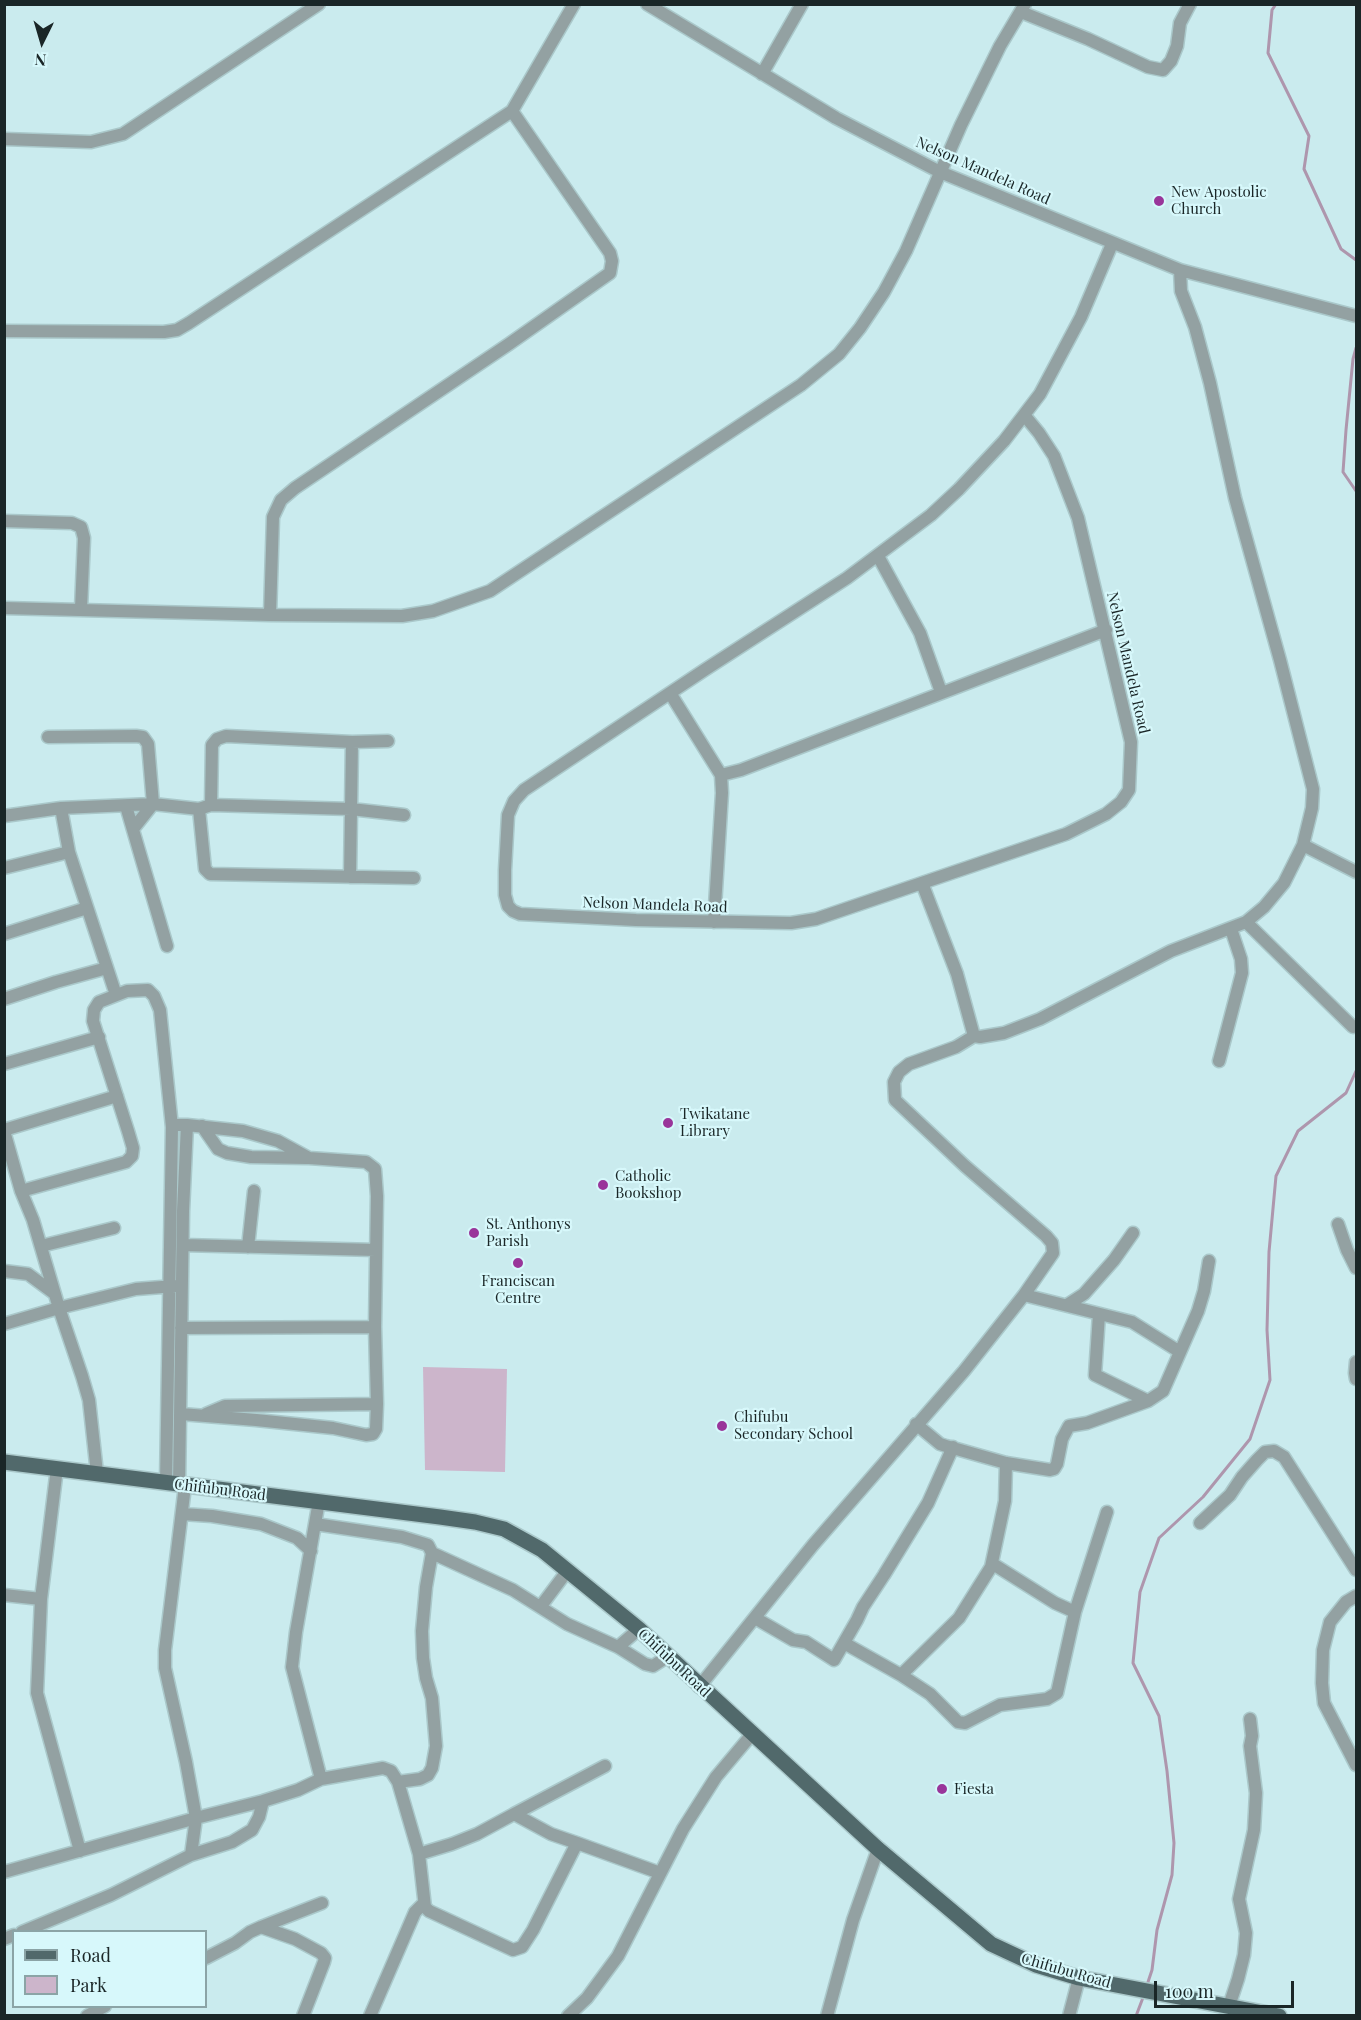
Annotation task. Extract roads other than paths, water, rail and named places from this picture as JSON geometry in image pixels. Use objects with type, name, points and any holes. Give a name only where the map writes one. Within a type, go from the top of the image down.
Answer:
[{"type":"main road","name":"Chifubu Road","points":[[4,1462],[319,1501],[475,1522],[504,1529],[542,1550],[639,1629],[699,1687],[753,1733],[878,1849],[991,1944],[1036,1965],[1079,1977],[1279,2016]]},
{"type":"street","points":[[4,139],[91,142],[123,134],[319,4]]},
{"type":"street","points":[[4,331],[164,332],[177,330],[512,111],[574,4]]},
{"type":"street","name":"Nelson Mandela Road","points":[[647,4],[836,118],[940,172],[1112,244],[1065,351],[1040,394],[1025,416],[959,489],[931,515],[878,556],[525,790],[514,801],[508,815],[506,838],[508,906],[520,914],[636,920],[792,923],[816,919],[1066,834],[1106,814],[1121,802],[1129,790],[1131,742],[1106,630],[1078,518],[1065,483],[1054,456],[1025,416]]},
{"type":"street","points":[[762,74],[802,4]]},
{"type":"street","points":[[4,608],[402,616],[433,611],[490,591],[801,385],[839,354],[884,292],[923,214],[940,172],[1000,46],[1023,8],[1148,67],[1163,70],[1171,61],[1177,46],[1180,23],[1190,4]]},
{"type":"street","points":[[270,615],[273,517],[281,500],[295,488],[610,273],[612,261],[610,253],[512,111]]},
{"type":"street","points":[[1112,244],[1180,270],[1356,316]]},
{"type":"street","points":[[699,1687],[813,1545],[964,1371],[1024,1295],[1053,1253],[1052,1243],[1046,1236],[902,1109],[895,1100],[893,1092],[894,1082],[899,1072],[909,1064],[956,1047],[974,1036],[1004,1033],[1040,1019],[1171,951],[1246,922],[1264,907],[1284,883],[1303,845],[1312,808],[1313,789],[1235,498],[1210,383],[1181,291],[1180,270]]},
{"type":"street","points":[[4,521],[72,523],[81,527],[84,538],[81,609]]},
{"type":"street","points":[[878,556],[921,633],[941,692]]},
{"type":"street","points":[[721,775],[741,770],[1106,630]]},
{"type":"street","points":[[670,693],[721,775],[722,793],[714,922]]},
{"type":"street","points":[[388,741],[352,742],[226,736],[217,739],[213,745],[205,807],[206,869],[210,874],[414,878]]},
{"type":"street","points":[[48,737],[143,737],[148,744],[153,804],[133,829]]},
{"type":"street","points":[[350,877],[352,742]]},
{"type":"street","points":[[4,816],[61,808],[153,804],[351,809],[404,815]]},
{"type":"street","points":[[126,806],[167,946]]},
{"type":"street","points":[[61,808],[69,852],[116,995]]},
{"type":"street","points":[[1303,845],[1356,872]]},
{"type":"street","points":[[4,868],[69,852]]},
{"type":"street","points":[[922,884],[957,974],[974,1036]]},
{"type":"street","points":[[4,934],[87,908]]},
{"type":"street","points":[[1246,922],[1353,1027]]},
{"type":"street","points":[[1219,1062],[1242,973],[1241,959],[1230,928]]},
{"type":"street","points":[[4,999],[56,981],[107,968]]},
{"type":"street","points":[[21,1191],[126,1162],[132,1156],[133,1148],[93,1021],[94,1010],[99,1002],[116,995],[128,991],[148,990],[160,1010],[183,1245],[176,1286],[181,1328],[175,1364],[181,1414],[177,1485]]},
{"type":"street","points":[[4,1064],[99,1037]]},
{"type":"street","points":[[97,1473],[88,1400],[82,1376],[21,1191],[4,1131],[117,1096]]},
{"type":"street","points":[[172,1127],[174,1125],[202,1126],[260,1134],[279,1140],[309,1158]]},
{"type":"street","points":[[187,1125],[178,1211],[176,1286],[177,1485],[182,1514],[165,1650],[165,1668],[196,1818],[191,1856]]},
{"type":"street","points":[[181,1414],[333,1428],[366,1435],[373,1434],[376,1429],[377,1197],[375,1169],[366,1162],[251,1157],[227,1153],[218,1149],[202,1126]]},
{"type":"street","points":[[248,1247],[254,1191]]},
{"type":"street","points":[[1338,1224],[1356,1268]]},
{"type":"street","points":[[41,1246],[114,1228]]},
{"type":"street","points":[[1067,1305],[1084,1294],[1114,1260],[1132,1233]]},
{"type":"street","points":[[183,1245],[376,1250]]},
{"type":"street","points":[[916,1424],[940,1444],[1006,1463],[1050,1470],[1057,1464],[1062,1439],[1069,1426],[1087,1423],[1148,1401],[1163,1391],[1198,1311],[1209,1261]]},
{"type":"street","points":[[4,1271],[28,1274],[54,1294]]},
{"type":"street","points":[[4,1324],[136,1289],[176,1286]]},
{"type":"street","points":[[1024,1295],[1132,1323],[1180,1352]]},
{"type":"street","points":[[1099,1314],[1095,1375],[1148,1401]]},
{"type":"street","points":[[181,1328],[375,1327]]},
{"type":"street","points":[[1356,1362],[1356,1379]]},
{"type":"street","points":[[205,1415],[225,1406],[377,1404]]},
{"type":"street","points":[[755,1618],[793,1640],[806,1642],[834,1660],[862,1606],[928,1503],[953,1447]]},
{"type":"street","points":[[1200,1523],[1230,1494],[1265,1452],[1274,1450],[1284,1457],[1356,1570]]},
{"type":"street","points":[[901,1675],[959,1618],[989,1573],[1005,1501],[1006,1463]]},
{"type":"street","points":[[57,1468],[41,1599],[37,1693],[80,1851]]},
{"type":"street","points":[[319,1501],[292,1667],[321,1779]]},
{"type":"street","points":[[844,1643],[930,1694],[958,1722],[965,1723],[1000,1705],[1047,1700],[1057,1693],[1075,1612],[1107,1512]]},
{"type":"street","points":[[182,1514],[261,1524],[297,1538],[311,1551]]},
{"type":"street","points":[[315,1524],[402,1537],[428,1545],[432,1553],[422,1631],[423,1658],[432,1698],[436,1746],[432,1768],[428,1775],[420,1779],[398,1782]]},
{"type":"street","points":[[432,1553],[513,1590],[567,1624],[618,1647],[645,1664],[653,1666],[667,1657]]},
{"type":"street","points":[[993,1563],[1046,1598],[1075,1612]]},
{"type":"street","points":[[541,1606],[568,1570]]},
{"type":"street","points":[[4,1595],[41,1599]]},
{"type":"street","points":[[1356,1596],[1346,1602],[1330,1622],[1323,1650],[1322,1683],[1322,1696],[1326,1709],[1356,1765]]},
{"type":"street","points":[[618,1647],[639,1629]]},
{"type":"street","points":[[1228,2006],[1244,1955],[1246,1933],[1239,1899],[1256,1812],[1250,1719]]},
{"type":"street","points":[[568,2016],[587,1998],[618,1956],[637,1923],[683,1829],[716,1777],[753,1733]]},
{"type":"street","points":[[419,1854],[477,1834],[605,1766]]},
{"type":"street","points":[[4,1872],[263,1801],[298,1790],[321,1779],[383,1768],[391,1771],[398,1782],[419,1854],[424,1903],[429,1911],[513,1950],[518,1950],[533,1930],[577,1843]]},
{"type":"street","points":[[27,1930],[111,1895],[191,1856],[232,1842],[252,1830],[259,1817],[263,1801]]},
{"type":"street","points":[[514,1814],[543,1830],[660,1874]]},
{"type":"street","points":[[828,2016],[852,1920],[878,1849]]},
{"type":"street","points":[[207,1957],[235,1943],[250,1932],[322,1903]]},
{"type":"street","points":[[370,2016],[416,1909],[424,1903]]},
{"type":"street","points":[[261,1927],[295,1940],[321,1953],[325,1958],[303,2016]]},
{"type":"street","points":[[1069,2016],[1079,1977]]},
{"type":"street","points":[[87,2016],[103,2008]]},
{"type":"waterway","points":[[1276,4],[1272,10],[1268,53],[1309,136],[1304,169],[1341,249],[1356,260]]},
{"type":"waterway","points":[[1356,348],[1353,359],[1343,472],[1356,491]]},
{"type":"waterway","points":[[1147,1985],[1152,1970],[1157,1930],[1172,1875],[1174,1843],[1159,1716],[1133,1663],[1140,1592],[1159,1538],[1203,1497],[1250,1439],[1270,1380],[1267,1330],[1269,1252],[1276,1176],[1298,1131],[1346,1093],[1356,1071]]},
{"type":"waterway","points":[[1136,2016],[1144,1995]]},
{"type":"place","name":"New Apostolic Church","points":[[1159,201]]},
{"type":"place","name":"Twikatane Library","points":[[668,1123]]},
{"type":"place","name":"Catholic Bookshop","points":[[603,1185]]},
{"type":"place","name":"St. Anthonys Parish","points":[[474,1233]]},
{"type":"place","name":"Franciscan Centre","points":[[518,1263]]},
{"type":"place","name":"Chifubu Secondary School","points":[[722,1426]]},
{"type":"place","name":"Fiesta","points":[[942,1789]]}]
